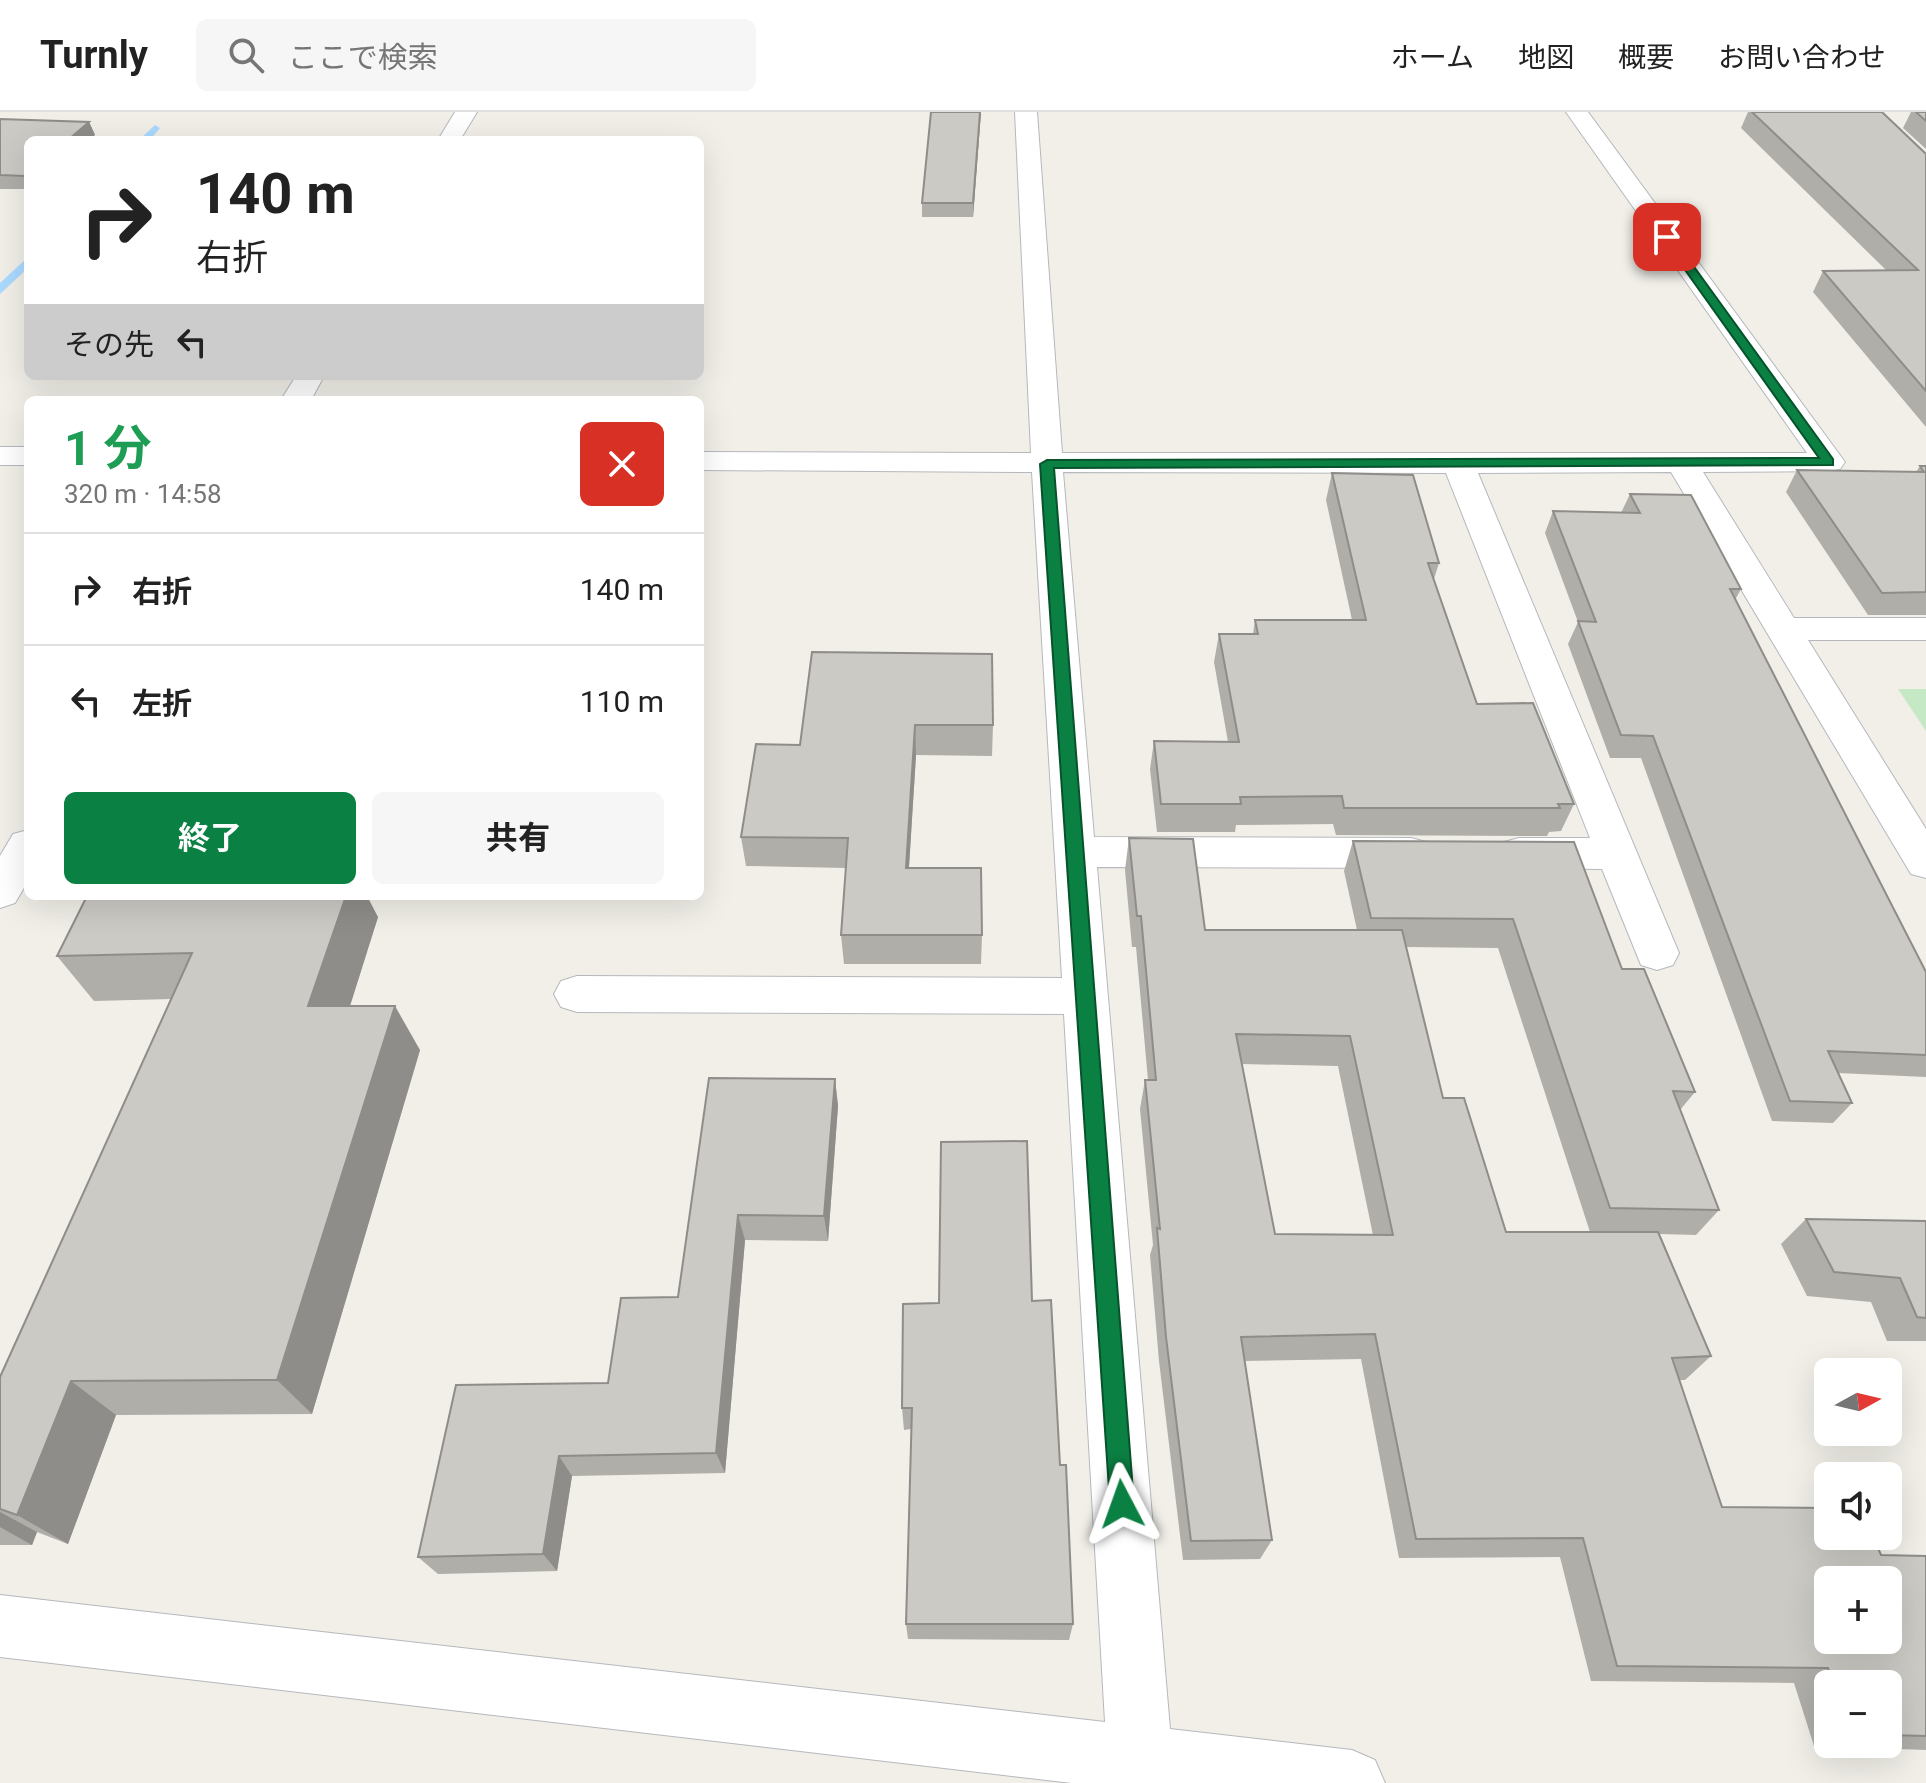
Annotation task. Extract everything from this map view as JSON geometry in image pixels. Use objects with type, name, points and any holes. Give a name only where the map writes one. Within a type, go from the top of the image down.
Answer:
[{"type":"street","points":[[451,136],[466,112]]},
{"type":"street","points":[[1026,112],[1047,464],[1141,1771]]},
{"type":"street","points":[[704,461],[1047,464],[1829,462],[1577,112]]},
{"type":"street","points":[[0,456],[24,456]]},
{"type":"street","points":[[1458,464],[1657,953]]},
{"type":"street","points":[[1682,464],[1926,863]]},
{"type":"street","points":[[1783,629],[1926,629]]},
{"type":"street","points":[[0,892],[24,852]]},
{"type":"street","points":[[1075,852],[1617,854]]},
{"type":"street","points":[[577,994],[1085,996]]},
{"type":"street","points":[[0,1626],[1141,1771],[1352,1783]]},
{"type":"green space","points":[[1898,689],[1926,689],[1926,731]]},
{"type":"building","points":[[931,112],[980,112],[973,203],[922,203]]},
{"type":"building","points":[[1752,112],[1882,112],[1926,154],[1926,391],[1823,271],[1918,270]]},
{"type":"building","points":[[1916,112],[1926,112],[1926,121]]},
{"type":"building","points":[[0,119],[89,122],[73,136],[24,136],[24,176],[0,175]]},
{"type":"building","points":[[1920,466],[1926,466],[1926,592],[1882,593],[1797,470],[1924,472]]},
{"type":"building","points":[[1332,473],[1413,475],[1439,563],[1428,563],[1477,704],[1533,703],[1574,804],[1558,804],[1560,808],[1344,808],[1342,796],[1240,797],[1241,804],[1161,804],[1154,741],[1239,742],[1219,634],[1258,634],[1255,620],[1366,620]]},
{"type":"building","points":[[1630,494],[1691,495],[1741,589],[1730,589],[1926,972],[1926,1055],[1828,1051],[1852,1103],[1790,1101],[1653,736],[1621,735],[1578,621],[1596,622],[1553,511],[1640,513]]},
{"type":"building","points":[[812,652],[992,654],[993,725],[915,725],[906,868],[981,868],[982,935],[841,935],[848,838],[741,837],[756,744],[800,745]]},
{"type":"building","points":[[1129,838],[1193,839],[1205,930],[1402,930],[1443,1098],[1464,1098],[1506,1232],[1658,1232],[1711,1356],[1672,1358],[1722,1507],[1814,1508],[1814,1550],[1879,1550],[1881,1555],[1926,1556],[1926,1736],[1902,1735],[1902,1670],[1617,1666],[1583,1538],[1416,1539],[1375,1334],[1241,1337],[1272,1540],[1191,1541],[1166,1337],[1157,1228],[1160,1229],[1145,1080],[1156,1080],[1141,916],[1137,916]],"holes":[[[1236,1034],[1350,1036],[1393,1235],[1275,1234]]]},
{"type":"building","points":[[1353,841],[1574,842],[1622,969],[1644,969],[1695,1092],[1673,1091],[1719,1210],[1610,1208],[1513,919],[1371,918]]},
{"type":"building","points":[[85,900],[345,900],[308,1006],[395,1006],[277,1380],[71,1381],[17,1515],[0,1509],[0,1377],[192,953],[57,956]]},
{"type":"building","points":[[709,1078],[835,1079],[824,1216],[738,1215],[716,1453],[559,1456],[543,1554],[418,1557],[456,1385],[608,1383],[621,1298],[678,1297]]},
{"type":"building","points":[[1027,1141],[1032,1301],[1051,1300],[1060,1465],[1066,1465],[1073,1624],[906,1624],[912,1408],[902,1408],[903,1304],[939,1303],[941,1142]]},
{"type":"building","points":[[1806,1219],[1926,1221],[1926,1318],[1917,1317],[1900,1278],[1834,1272]]},
{"type":"waterway","points":[[148,136],[155,128]]},
{"type":"waterway","points":[[0,290],[24,265]]},
{"type":"route","points":[[1122,1504],[1047,464],[1829,462],[1667,237]]}]
